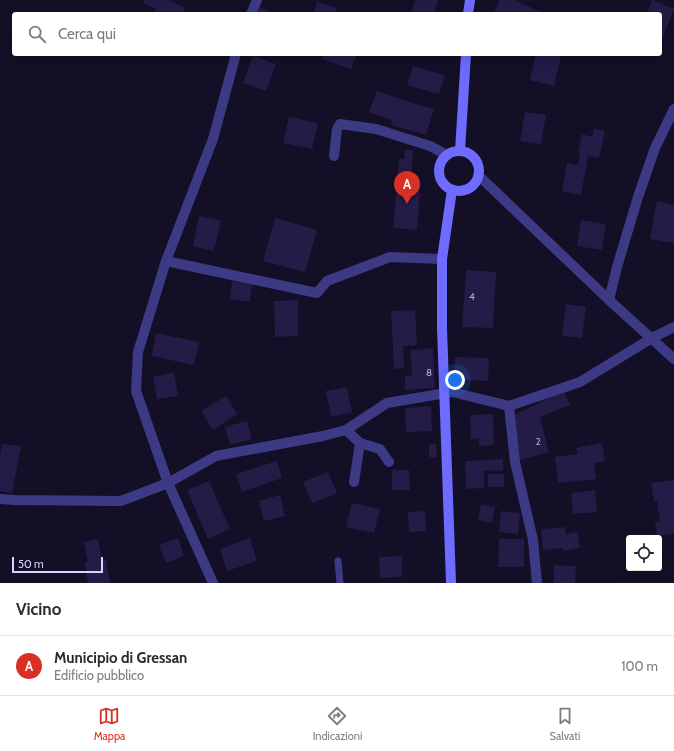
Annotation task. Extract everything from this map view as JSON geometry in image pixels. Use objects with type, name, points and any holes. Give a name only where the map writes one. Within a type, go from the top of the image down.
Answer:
[{"type":"main road","points":[[468,12],[470,0]]},
{"type":"main road","points":[[460,151],[466,56]]},
{"type":"main road","points":[[460,151],[468,153],[475,160],[479,170],[477,180],[474,185],[469,189],[460,191],[452,190],[443,184],[439,170],[441,162],[447,155],[460,151]]},
{"type":"main road","points":[[452,190],[442,258],[444,394],[452,583]]},
{"type":"street","points":[[252,12],[256,0]]},
{"type":"street","points":[[213,583],[168,483],[136,391],[138,352],[166,261],[213,138],[235,56]]},
{"type":"street","points":[[609,300],[617,267],[638,197],[655,148],[674,109]]},
{"type":"street","points":[[334,156],[337,129],[340,124],[376,129],[430,146],[447,155]]},
{"type":"street","points":[[478,175],[609,300],[674,359]]},
{"type":"street","points":[[166,261],[317,293],[327,280],[390,257],[442,258]]},
{"type":"street","points":[[0,498],[15,500],[121,501],[168,483],[216,456],[323,436],[346,430],[387,403],[452,392],[509,406],[580,382],[652,338],[674,327]]},
{"type":"street","points":[[509,406],[515,462],[533,540],[537,583]]},
{"type":"street","points":[[346,430],[360,443],[380,449],[389,462]]},
{"type":"street","points":[[354,482],[360,443]]},
{"type":"lane","points":[[338,561],[340,583]]},
{"type":"building","points":[[145,0],[168,0],[185,8],[183,12],[155,12],[156,9],[143,3]]},
{"type":"building","points":[[415,0],[438,0],[435,12],[412,12]]},
{"type":"building","points":[[500,0],[514,0],[541,12],[494,12]]},
{"type":"building","points":[[652,0],[674,9],[663,37],[662,12],[648,12]]},
{"type":"building","points":[[317,1],[337,8],[336,12],[314,12]]},
{"type":"building","points":[[259,7],[272,12],[257,12]]},
{"type":"building","points":[[253,56],[276,64],[266,91],[243,83]]},
{"type":"building","points":[[323,56],[356,56],[351,69],[322,59]]},
{"type":"building","points":[[536,56],[561,56],[554,86],[530,80]]},
{"type":"building","points":[[413,66],[445,75],[439,94],[407,85]]},
{"type":"building","points":[[377,91],[434,109],[426,135],[391,125],[392,120],[369,112]]},
{"type":"building","points":[[525,112],[546,115],[541,144],[520,141]]},
{"type":"building","points":[[289,117],[318,123],[312,149],[283,143]]},
{"type":"building","points":[[594,129],[605,131],[599,158],[588,156],[581,195],[562,191],[567,163],[578,165],[580,154],[578,153],[582,134],[592,137]]},
{"type":"building","points":[[405,150],[413,150],[411,179],[421,180],[417,230],[393,228],[399,159],[404,159]]},
{"type":"building","points":[[657,201],[674,205],[674,243],[650,239]]},
{"type":"building","points":[[199,216],[221,220],[214,251],[193,246]]},
{"type":"building","points":[[275,218],[317,230],[305,272],[263,261]]},
{"type":"building","points":[[581,220],[606,224],[602,250],[577,246]]},
{"type":"building","points":[[466,270],[496,272],[493,328],[462,327]]},
{"type":"building","points":[[232,281],[252,283],[250,302],[230,299]]},
{"type":"building","points":[[298,300],[298,336],[275,337],[274,301]]},
{"type":"building","points":[[566,304],[586,307],[582,338],[562,336]]},
{"type":"building","points":[[415,310],[417,345],[403,346],[404,368],[394,369],[391,311]]},
{"type":"building","points":[[156,333],[199,342],[194,365],[152,356]]},
{"type":"building","points":[[433,348],[435,388],[405,390],[405,376],[412,375],[410,350]]},
{"type":"building","points":[[455,357],[489,358],[488,381],[454,379]]},
{"type":"building","points":[[174,373],[178,396],[157,399],[153,377]]},
{"type":"building","points":[[347,387],[352,412],[331,417],[326,391]]},
{"type":"building","points":[[564,391],[570,405],[540,417],[549,452],[517,461],[512,416]]},
{"type":"building","points":[[226,396],[237,414],[213,430],[201,411]]},
{"type":"building","points":[[431,406],[432,431],[406,432],[405,408]]},
{"type":"building","points":[[493,414],[494,445],[479,446],[479,438],[471,439],[470,415]]},
{"type":"building","points":[[247,421],[252,439],[230,445],[225,427]]},
{"type":"building","points":[[602,443],[605,461],[594,463],[596,479],[558,483],[555,457],[578,454],[576,448]]},
{"type":"building","points":[[2,444],[21,446],[12,493],[0,491],[0,457]]},
{"type":"building","points":[[429,444],[436,444],[437,457],[429,457]]},
{"type":"building","points":[[503,459],[503,470],[484,471],[484,488],[466,489],[465,461]]},
{"type":"building","points":[[277,461],[282,478],[242,492],[236,474]]},
{"type":"building","points":[[392,470],[409,470],[410,490],[392,490]]},
{"type":"building","points":[[328,472],[337,493],[312,503],[303,482]]},
{"type":"building","points":[[488,474],[504,474],[504,487],[488,487]]},
{"type":"building","points":[[674,480],[674,534],[657,535],[655,522],[660,521],[657,501],[654,502],[651,483]]},
{"type":"building","points":[[209,481],[230,529],[208,539],[187,490]]},
{"type":"building","points":[[595,490],[597,512],[573,514],[571,493]]},
{"type":"building","points":[[280,495],[285,516],[264,521],[259,501]]},
{"type":"building","points":[[352,503],[380,509],[374,533],[346,527]]},
{"type":"building","points":[[481,504],[495,507],[492,523],[478,520]]},
{"type":"building","points":[[425,511],[426,531],[409,532],[408,512]]},
{"type":"building","points":[[501,511],[520,513],[518,534],[499,532]]},
{"type":"building","points":[[565,527],[566,534],[577,532],[580,548],[563,551],[562,548],[543,550],[541,529]]},
{"type":"building","points":[[178,538],[184,556],[166,563],[159,545]]},
{"type":"building","points":[[250,538],[257,561],[227,571],[220,549]]},
{"type":"building","points":[[98,539],[102,560],[106,560],[110,583],[88,583],[85,563],[88,562],[84,542]]},
{"type":"building","points":[[499,539],[524,539],[524,567],[498,567]]},
{"type":"building","points":[[402,556],[402,577],[380,578],[379,557]]},
{"type":"building","points":[[554,565],[576,566],[575,583],[554,583]]},
{"type":"place","name":"Municipio di Gressan","points":[[407,204]]}]
